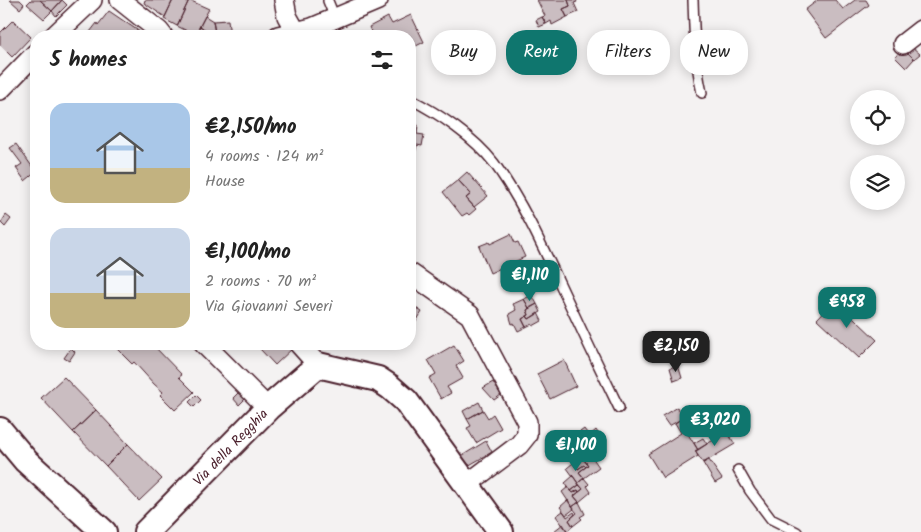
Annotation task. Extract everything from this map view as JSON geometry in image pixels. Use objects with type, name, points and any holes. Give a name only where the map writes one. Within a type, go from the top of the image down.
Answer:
[{"type":"street","points":[[60,30],[92,0]]},
{"type":"street","points":[[120,0],[159,30]]},
{"type":"street","points":[[284,0],[287,16],[299,30]]},
{"type":"street","points":[[305,30],[332,9],[378,0]]},
{"type":"street","points":[[902,44],[921,30]]},
{"type":"street","points":[[0,90],[30,59]]},
{"type":"street","points":[[416,276],[470,315],[527,422],[527,435],[519,445],[466,485]]},
{"type":"street","points":[[210,350],[268,408]]},
{"type":"street","points":[[304,350],[318,365],[378,379],[406,401],[501,532]]},
{"type":"street","name":"Via della Regghia","points":[[146,532],[268,408],[318,365]]},
{"type":"street","points":[[0,430],[26,461],[104,532]]},
{"type":"lane","points":[[694,0],[694,38],[697,73],[702,93]]},
{"type":"lane","points":[[416,102],[469,138],[493,162],[512,191],[538,239],[619,408]]},
{"type":"lane","points":[[738,470],[750,491],[771,519],[797,532]]},
{"type":"building","points":[[10,0],[20,0],[24,4],[20,9]]},
{"type":"building","points":[[31,0],[40,0],[52,11],[44,19],[27,4]]},
{"type":"building","points":[[40,0],[62,0],[52,11]]},
{"type":"building","points":[[62,0],[67,5],[56,16],[52,11]]},
{"type":"building","points":[[145,0],[173,0],[165,17],[144,3]]},
{"type":"building","points":[[173,0],[189,0],[177,26],[164,19]]},
{"type":"building","points":[[189,0],[209,9],[198,30],[185,30],[177,26]]},
{"type":"building","points":[[537,0],[568,0],[570,6],[563,9],[567,17],[552,25],[551,21],[546,24],[542,17],[545,16]]},
{"type":"building","points":[[568,0],[576,0],[577,2],[574,3],[578,12],[567,17],[563,9],[570,6]]},
{"type":"building","points":[[818,0],[835,0],[843,9],[855,0],[866,0],[869,5],[826,38],[805,10]]},
{"type":"building","points":[[109,11],[137,30],[92,30],[97,23],[98,25]]},
{"type":"building","points":[[411,15],[424,42],[416,46],[416,30],[370,30],[369,27],[388,17],[392,24]]},
{"type":"building","points":[[205,16],[213,21],[214,30],[206,30],[200,26]]},
{"type":"building","points":[[542,17],[546,24],[539,27],[536,20]]},
{"type":"building","points":[[13,20],[30,38],[12,57],[0,45],[0,33]]},
{"type":"building","points":[[228,20],[229,30],[214,30],[213,21]]},
{"type":"building","points":[[200,26],[206,30],[198,30]]},
{"type":"building","points":[[911,46],[920,54],[914,59],[906,51]]},
{"type":"building","points":[[903,48],[914,59],[906,68],[895,57]]},
{"type":"building","points":[[416,125],[418,125],[417,134],[424,135],[422,146],[417,145],[416,149]]},
{"type":"building","points":[[16,144],[30,164],[30,177],[25,181],[16,168],[22,164],[10,148]]},
{"type":"building","points":[[467,172],[488,196],[474,207],[466,198],[471,194],[458,180]]},
{"type":"building","points":[[458,180],[471,194],[466,198],[476,209],[469,215],[467,213],[462,216],[443,192]]},
{"type":"building","points":[[6,215],[11,219],[5,227],[1,223]]},
{"type":"building","points":[[511,234],[515,243],[518,242],[525,257],[490,273],[479,246],[489,242],[490,244]]},
{"type":"building","points":[[532,295],[537,304],[529,308],[524,299]]},
{"type":"building","points":[[524,299],[529,308],[527,310],[529,315],[522,319],[526,327],[518,331],[514,323],[512,324],[509,314],[516,310],[513,304]]},
{"type":"building","points":[[835,300],[877,340],[859,358],[817,319]]},
{"type":"building","points":[[537,304],[541,312],[529,319],[527,310]]},
{"type":"building","points":[[416,308],[422,312],[416,322]]},
{"type":"building","points":[[538,313],[542,321],[533,326],[532,324],[526,327],[522,319],[527,316],[529,319]]},
{"type":"building","points":[[454,345],[464,361],[456,366],[463,378],[447,387],[451,393],[441,399],[429,378],[436,374],[428,360]]},
{"type":"building","points":[[70,350],[75,352],[69,361],[64,358]]},
{"type":"building","points":[[118,350],[158,350],[182,375],[179,377],[194,392],[175,410],[160,395],[163,392],[134,362],[132,364]]},
{"type":"building","points":[[261,350],[291,350],[275,365]]},
{"type":"building","points":[[564,360],[576,386],[550,399],[537,374]]},
{"type":"building","points":[[678,365],[682,378],[674,381],[670,368]]},
{"type":"building","points":[[64,377],[96,410],[73,432],[41,398]]},
{"type":"building","points":[[493,382],[501,395],[494,400],[483,388]]},
{"type":"building","points":[[241,390],[247,397],[239,405],[233,398]]},
{"type":"building","points":[[196,395],[201,400],[194,407],[189,402]]},
{"type":"building","points":[[479,402],[483,410],[467,419],[463,411]]},
{"type":"building","points":[[677,407],[683,418],[669,426],[662,416]]},
{"type":"building","points":[[96,410],[128,444],[106,466],[73,432]]},
{"type":"building","points":[[483,410],[488,418],[493,414],[501,428],[476,443],[467,428],[471,426],[467,419]]},
{"type":"building","points":[[717,410],[726,426],[721,430],[711,413]]},
{"type":"building","points":[[683,418],[690,429],[686,431],[698,450],[695,451],[698,456],[663,478],[648,454],[681,433],[675,423]]},
{"type":"building","points":[[584,429],[593,441],[585,448],[576,435]]},
{"type":"building","points":[[596,430],[600,436],[598,438],[601,443],[590,454],[585,448],[593,441],[589,436]]},
{"type":"building","points":[[727,432],[735,444],[703,463],[695,451]]},
{"type":"building","points":[[703,438],[707,444],[698,450],[694,443]]},
{"type":"building","points":[[579,439],[590,454],[583,459],[572,444]]},
{"type":"building","points":[[486,441],[492,452],[466,467],[460,457]]},
{"type":"building","points":[[128,444],[162,479],[139,501],[106,466]]},
{"type":"building","points":[[579,453],[588,465],[578,469],[571,459]]},
{"type":"building","points":[[590,454],[599,467],[584,478],[579,472],[588,465],[583,459]]},
{"type":"building","points":[[709,460],[722,479],[715,483],[703,463]]},
{"type":"building","points":[[573,463],[578,469],[584,465],[586,467],[579,472],[584,478],[578,483],[567,468]]},
{"type":"building","points":[[573,476],[579,485],[571,491],[565,483]]},
{"type":"building","points":[[584,478],[589,484],[587,486],[591,492],[579,502],[574,496],[583,489],[578,483]]},
{"type":"building","points":[[579,485],[583,489],[573,493],[571,491]]},
{"type":"building","points":[[568,487],[573,493],[578,490],[579,492],[574,496],[579,502],[572,507],[562,492]]},
{"type":"building","points":[[568,500],[574,509],[566,515],[560,507]]},
{"type":"building","points":[[579,502],[585,514],[573,526],[569,520],[577,513],[572,507]]},
{"type":"building","points":[[563,511],[567,517],[574,512],[575,514],[569,520],[573,526],[567,531],[556,516]]},
{"type":"building","points":[[563,524],[568,532],[554,531]]}]
